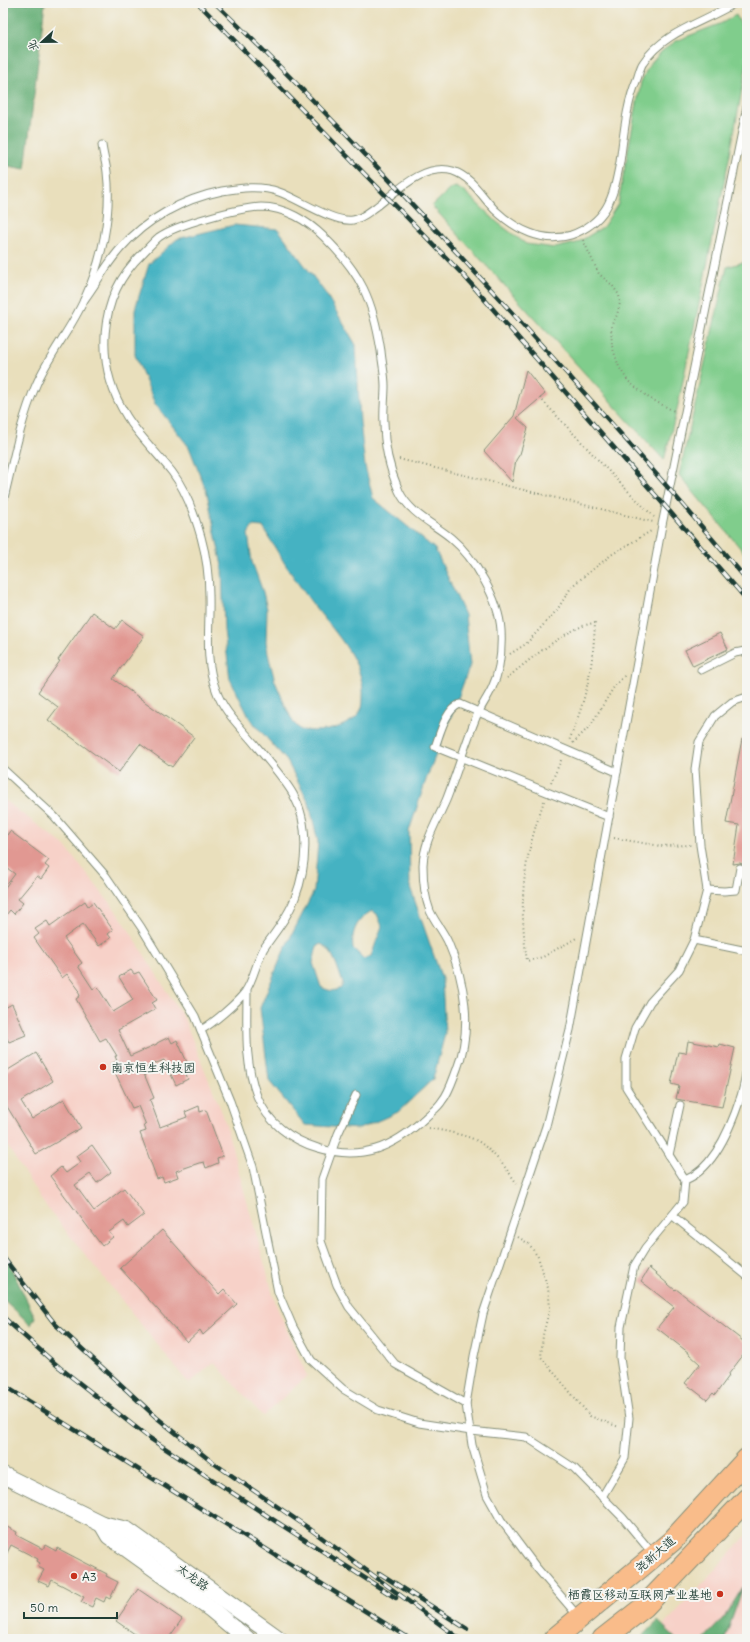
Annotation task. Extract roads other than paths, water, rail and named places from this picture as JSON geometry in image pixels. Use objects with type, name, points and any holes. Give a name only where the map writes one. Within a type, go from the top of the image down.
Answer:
[{"type":"main road","name":"尧新大道","points":[[554,1639],[672,1541],[747,1459]]},
{"type":"main road","points":[[603,1639],[644,1607],[747,1499]]},
{"type":"street","name":"太龙路","points":[[3,1475],[102,1524],[127,1530],[279,1639]]},
{"type":"street","name":"太龙路","points":[[102,1524],[109,1536],[212,1610],[247,1639]]},
{"type":"lane","points":[[3,502],[23,421],[36,384],[84,300],[119,250],[143,226],[172,209],[201,196],[236,188],[262,188],[277,191],[338,220],[353,220],[363,216],[410,181],[426,172],[442,168],[456,172],[472,183],[495,210],[524,230],[548,238],[571,235],[592,224],[606,208],[616,182],[630,95],[643,63],[662,42],[735,3]]},
{"type":"lane","points":[[580,1618],[536,1567],[501,1520],[487,1495],[476,1460],[466,1404],[483,1314],[524,1196],[546,1126],[568,1038],[662,525],[747,107]]},
{"type":"lane","points":[[84,300],[96,268],[105,235],[108,200],[107,172],[102,146]]},
{"type":"lane","points":[[264,207],[286,211],[312,225],[338,251],[361,282],[372,306],[378,334],[385,382],[383,428],[388,456],[401,496],[412,509],[458,543],[485,580],[492,596],[501,625],[500,656],[494,685],[478,712],[446,801],[424,851],[422,872],[430,910],[446,937],[462,979],[466,1031],[460,1061],[444,1100],[417,1126],[381,1149],[361,1153],[332,1152],[299,1142],[276,1124],[258,1100],[247,1054],[247,990],[261,953],[279,929],[295,897],[306,855],[306,843],[302,817],[295,796],[258,747],[226,712],[218,696],[209,665],[209,593],[201,536],[182,487],[127,416],[112,390],[104,345],[106,317],[117,286],[133,262],[161,236],[178,228],[223,214],[264,207]]},
{"type":"lane","points":[[701,670],[735,653],[745,651],[747,653]]},
{"type":"lane","points":[[602,1497],[625,1458],[628,1418],[620,1358],[621,1327],[634,1266],[645,1248],[673,1216],[683,1202],[684,1180],[626,1087],[626,1059],[635,1028],[650,1002],[679,970],[694,940],[707,890],[700,845],[695,769],[699,742],[715,716],[732,702],[747,697]]},
{"type":"lane","points":[[609,817],[435,748],[448,716],[456,706],[460,704],[616,772]]},
{"type":"lane","points":[[3,769],[54,816],[106,876],[141,927],[195,1016],[230,1101],[253,1167],[278,1292],[292,1327],[311,1360],[343,1389],[378,1410],[419,1423],[526,1437],[574,1468],[623,1518],[654,1556]]},
{"type":"lane","points":[[707,890],[736,890],[740,868]]},
{"type":"lane","points":[[694,940],[747,951]]},
{"type":"lane","points":[[200,1030],[210,1025],[247,990]]},
{"type":"lane","points":[[684,1180],[694,1176],[711,1160],[730,1124],[742,1095],[747,1069]]},
{"type":"lane","points":[[356,1095],[338,1134],[322,1179],[321,1242],[337,1286],[349,1307],[395,1364],[466,1404]]},
{"type":"lane","points":[[669,1155],[680,1105]]},
{"type":"lane","points":[[673,1216],[747,1276]]},
{"type":"water","points":[[234,225],[278,229],[326,294],[356,345],[360,422],[365,466],[373,498],[435,549],[465,615],[470,665],[427,777],[409,831],[410,887],[442,979],[445,1034],[433,1079],[398,1112],[359,1129],[305,1125],[269,1081],[260,1008],[285,948],[314,891],[318,842],[309,803],[287,761],[250,719],[230,679],[224,630],[222,566],[207,493],[189,447],[155,404],[135,355],[135,309],[149,264],[177,239]],"holes":[[[253,526],[263,527],[297,582],[345,645],[359,671],[362,685],[363,703],[361,709],[354,719],[339,727],[327,730],[301,730],[293,722],[285,705],[275,681],[266,642],[267,609],[263,592],[252,562],[248,534]],[[372,911],[377,914],[382,926],[371,956],[364,959],[353,948],[353,937],[356,926],[367,914]],[[321,944],[332,956],[343,983],[341,988],[331,990],[321,987],[313,963],[317,946]]]},
{"type":"railway","points":[[198,3],[465,277],[747,600]]},
{"type":"railway","points":[[215,3],[334,122],[450,245],[610,422],[747,580]]},
{"type":"railway","points":[[3,1257],[55,1324],[156,1417],[212,1462],[310,1529],[460,1639]]},
{"type":"railway","points":[[3,1317],[59,1367],[148,1437],[269,1517],[396,1598]]},
{"type":"railway","points":[[3,1385],[410,1639]]},
{"type":"railway","points":[[379,1573],[467,1629]]},
{"type":"place","name":"南京恒生科技园","points":[[103,1067]]},
{"type":"place","name":"A3","points":[[74,1576]]},
{"type":"place","name":"栖霞区移动互联网产业基地","points":[[720,1594]]}]
